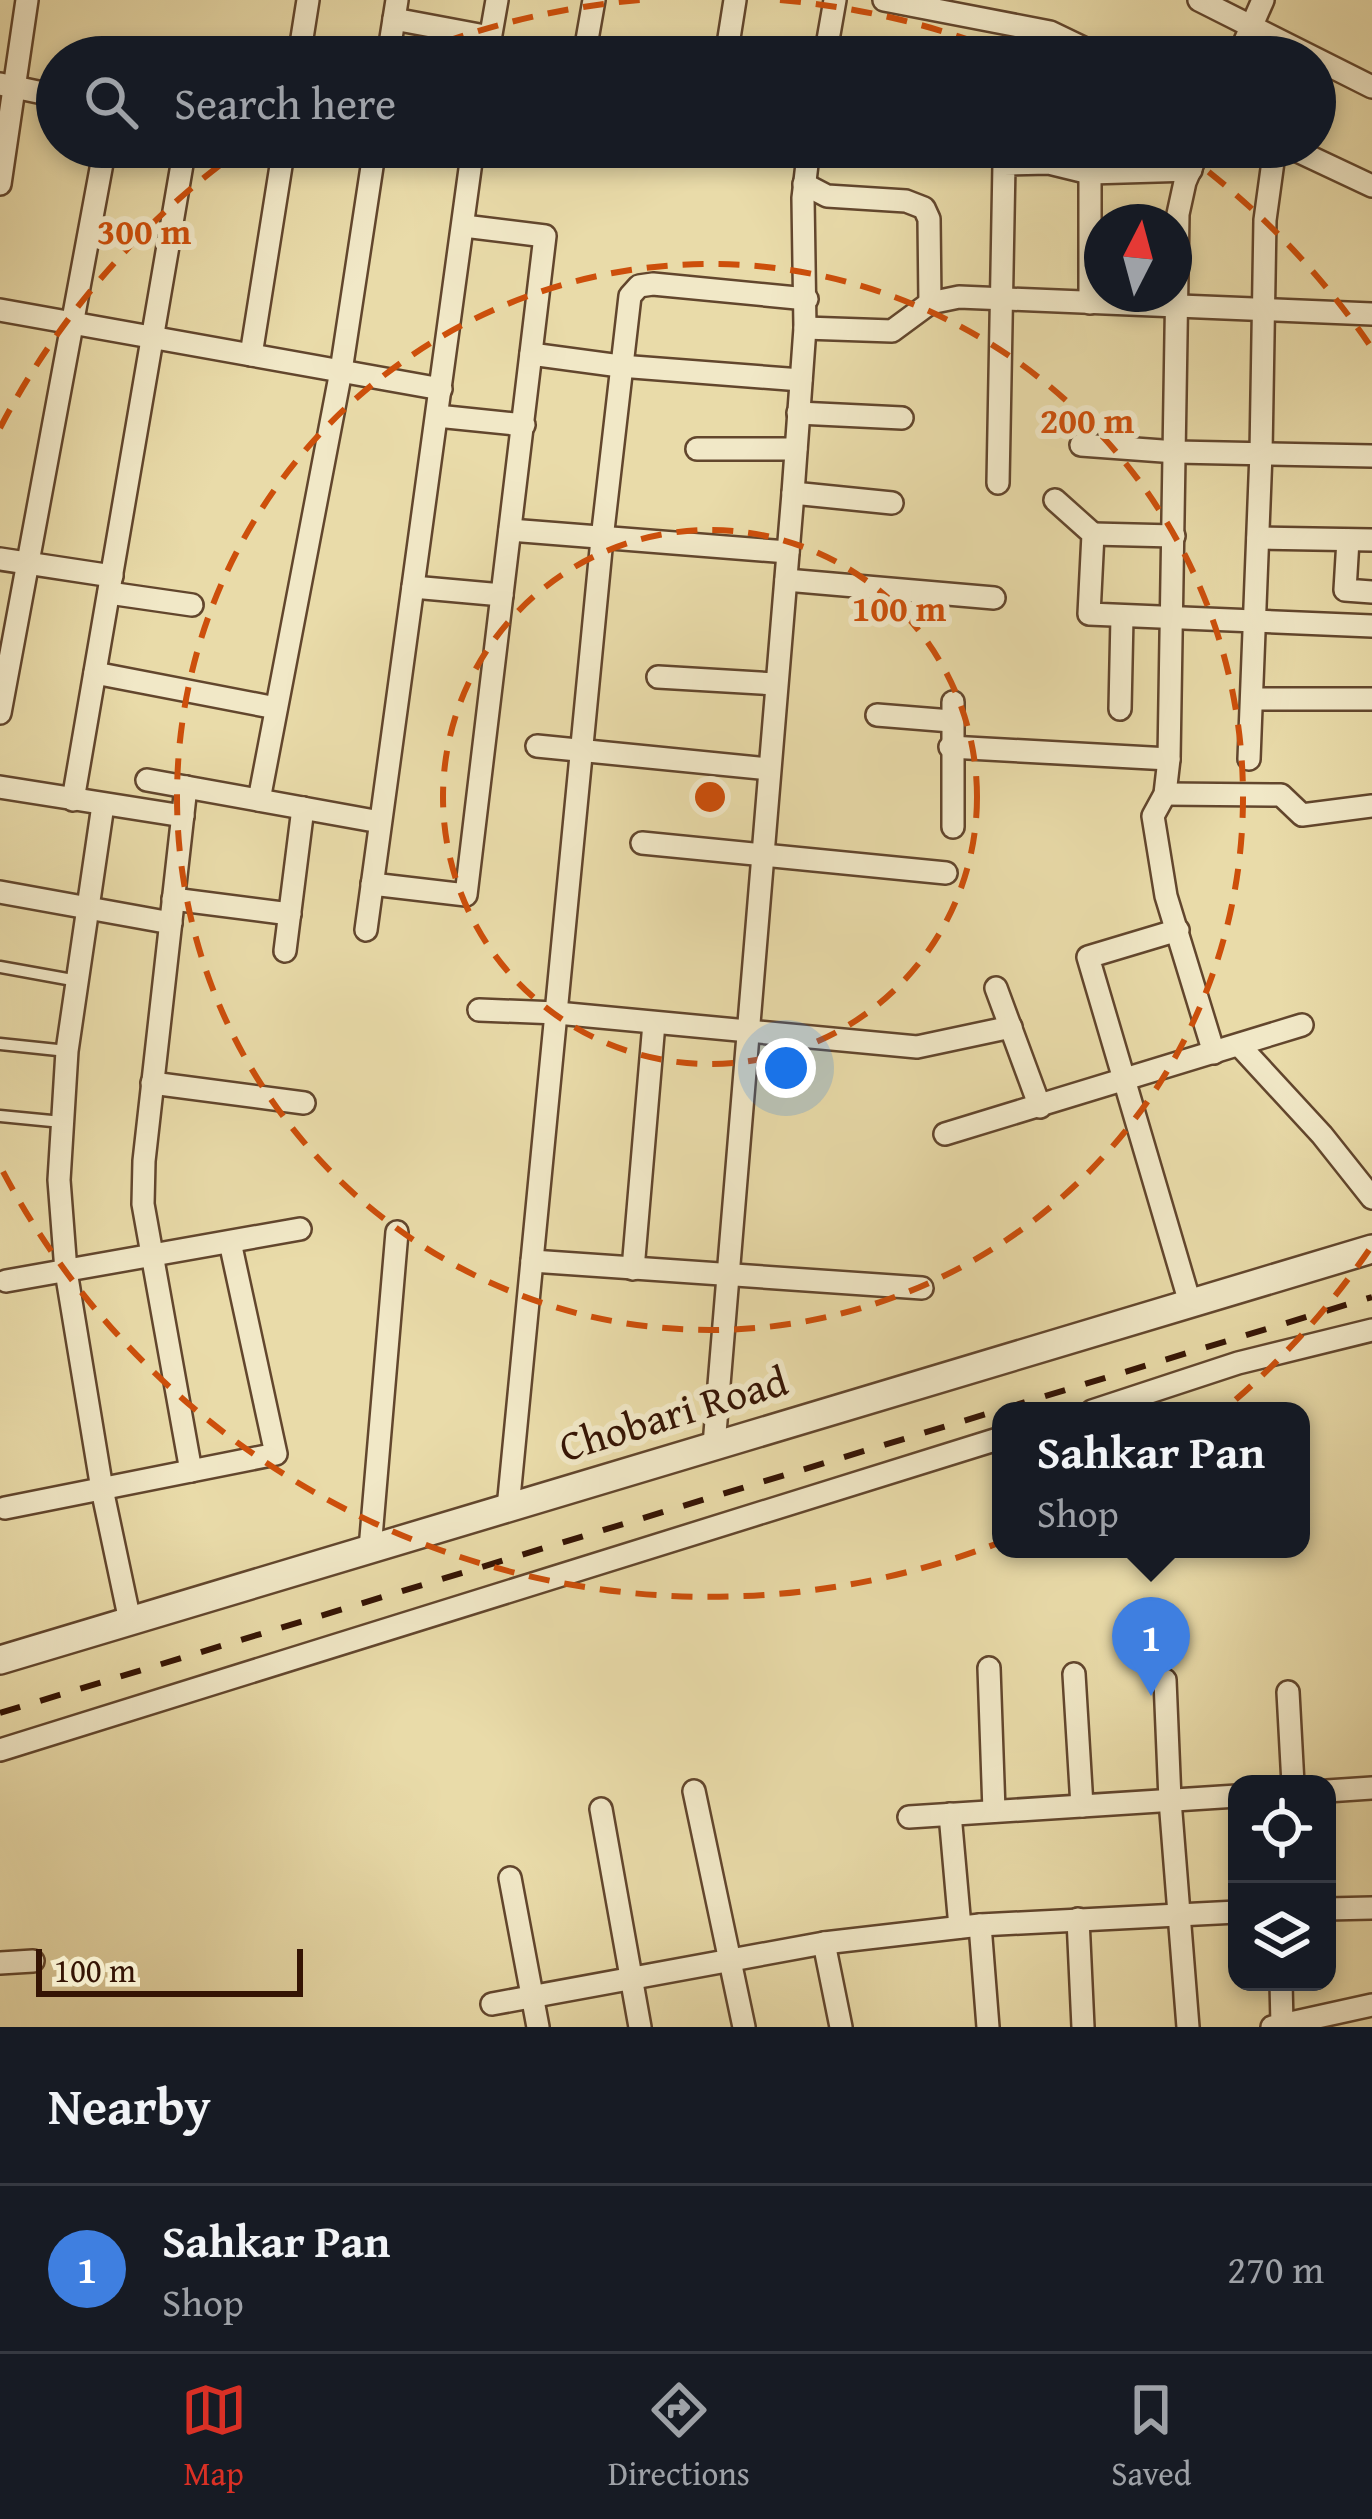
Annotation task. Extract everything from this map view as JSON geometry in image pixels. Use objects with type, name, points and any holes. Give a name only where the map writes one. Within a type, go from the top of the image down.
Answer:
[{"type":"street","points":[[0,184],[6,85],[27,0]]},
{"type":"street","points":[[302,36],[308,0]]},
{"type":"street","points":[[490,36],[497,0]]},
{"type":"street","points":[[588,36],[594,0]]},
{"type":"street","points":[[729,36],[735,0]]},
{"type":"street","points":[[829,36],[835,0]]},
{"type":"street","points":[[884,0],[938,5],[1058,36]]},
{"type":"street","points":[[1199,0],[1272,36]]},
{"type":"street","points":[[1247,36],[1263,0]]},
{"type":"street","points":[[396,10],[461,36]]},
{"type":"street","points":[[1336,69],[1372,87]]},
{"type":"street","points":[[6,85],[36,91]]},
{"type":"street","points":[[0,713],[101,168]]},
{"type":"street","points":[[73,800],[182,168]]},
{"type":"street","points":[[251,355],[281,168]]},
{"type":"street","points":[[260,800],[341,371],[372,168]]},
{"type":"street","points":[[366,930],[470,168]]},
{"type":"street","points":[[714,1445],[806,328],[806,168]]},
{"type":"street","points":[[998,483],[1004,168]]},
{"type":"street","points":[[1069,168],[1090,173],[1191,170],[1181,204]]},
{"type":"street","points":[[1249,759],[1265,220],[1272,168]]},
{"type":"street","points":[[1334,168],[1372,186]]},
{"type":"street","points":[[1090,173],[1090,204]]},
{"type":"street","points":[[804,191],[842,199],[906,201],[924,208],[928,219],[927,306]]},
{"type":"street","points":[[372,884],[466,895],[545,236],[464,226]]},
{"type":"street","points":[[508,1508],[630,296],[639,286],[807,299]]},
{"type":"street","points":[[806,328],[879,333],[897,329],[927,306],[959,297],[1084,303]]},
{"type":"street","points":[[1192,306],[1372,314]]},
{"type":"street","points":[[0,310],[441,389]]},
{"type":"street","points":[[1179,312],[1169,759],[1165,794],[1153,816],[1166,896],[1214,1054]]},
{"type":"street","points":[[531,354],[801,380]]},
{"type":"street","points":[[798,412],[902,418]]},
{"type":"street","points":[[437,416],[524,425]]},
{"type":"street","points":[[1081,445],[1372,457]]},
{"type":"street","points":[[697,449],[796,449]]},
{"type":"street","points":[[794,493],[892,503]]},
{"type":"street","points":[[1055,500],[1093,534],[1174,536]]},
{"type":"street","points":[[510,530],[788,552]]},
{"type":"street","points":[[1093,534],[1089,614],[1372,626]]},
{"type":"street","points":[[1258,538],[1372,540]]},
{"type":"street","points":[[1348,539],[1345,590],[1372,592]]},
{"type":"street","points":[[0,559],[192,605]]},
{"type":"street","points":[[786,580],[994,598]]},
{"type":"street","points":[[412,587],[502,596]]},
{"type":"street","points":[[1120,710],[1122,617]]},
{"type":"street","points":[[95,673],[276,708]]},
{"type":"street","points":[[658,677],[776,684]]},
{"type":"street","points":[[1252,699],[1372,699]]},
{"type":"street","points":[[877,715],[952,711],[953,827]]},
{"type":"street","points":[[537,746],[769,769]]},
{"type":"street","points":[[950,747],[1169,759]]},
{"type":"street","points":[[147,780],[380,822]]},
{"type":"street","points":[[0,787],[183,816]]},
{"type":"street","points":[[186,787],[143,1204],[191,1471]]},
{"type":"street","points":[[1165,794],[1281,795],[1303,815],[1372,806]]},
{"type":"street","points":[[103,805],[68,1051],[58,1180],[66,1271],[102,1489],[130,1621]]},
{"type":"street","points":[[285,951],[303,808]]},
{"type":"street","points":[[642,843],[946,873]]},
{"type":"street","points":[[0,892],[171,923]]},
{"type":"street","points":[[173,899],[290,914]]},
{"type":"street","points":[[1178,930],[1088,957],[1190,1303]]},
{"type":"street","points":[[996,988],[1040,1107]]},
{"type":"street","points":[[479,1010],[916,1047],[1011,1027]]},
{"type":"street","points":[[633,1269],[655,1022]]},
{"type":"street","points":[[945,1134],[1302,1025]]},
{"type":"street","points":[[1239,1045],[1372,1198]]},
{"type":"street","points":[[152,1083],[304,1103]]},
{"type":"street","points":[[6,1281],[300,1229]]},
{"type":"street","points":[[370,1549],[397,1232]]},
{"type":"street","points":[[5,1508],[276,1454],[230,1242]]},
{"type":"street","name":"Chobari Road","points":[[0,1660],[1372,1249]]},
{"type":"street","points":[[532,1262],[922,1288]]},
{"type":"street","points":[[1120,1402],[1238,1364],[1372,1330]]},
{"type":"street","points":[[0,1750],[992,1441]]},
{"type":"street","points":[[989,1668],[994,1811]]},
{"type":"street","points":[[1074,1674],[1082,1806]]},
{"type":"street","points":[[1165,1680],[1169,1800],[1188,2027]]},
{"type":"street","points":[[1288,1692],[1293,1775]]},
{"type":"street","points":[[1336,1790],[1372,1788]]},
{"type":"street","points":[[694,1791],[744,2027]]},
{"type":"street","points":[[909,1816],[1228,1797]]},
{"type":"street","points":[[601,1809],[640,2027]]},
{"type":"street","points":[[950,1814],[988,2027]]},
{"type":"street","points":[[510,1879],[538,2027]]},
{"type":"street","points":[[1336,1910],[1372,1908]]},
{"type":"street","points":[[492,2004],[824,1943],[970,1926],[1228,1912]]},
{"type":"street","points":[[1078,1919],[1083,2027]]},
{"type":"street","points":[[824,1943],[841,2027]]},
{"type":"street","points":[[0,1964],[33,1961]]},
{"type":"street","points":[[1280,1991],[1277,2026],[1325,2021],[1372,2005]]},
{"type":"lane","points":[[0,967],[79,981]]},
{"type":"lane","points":[[0,1044],[68,1051]]},
{"type":"lane","points":[[0,1115],[62,1122]]},
{"type":"railway","points":[[1026,1402],[1372,1297]]},
{"type":"railway","points":[[0,1713],[992,1412]]},
{"type":"place","name":"Sahkar Pan","points":[[1151,1696]]}]
